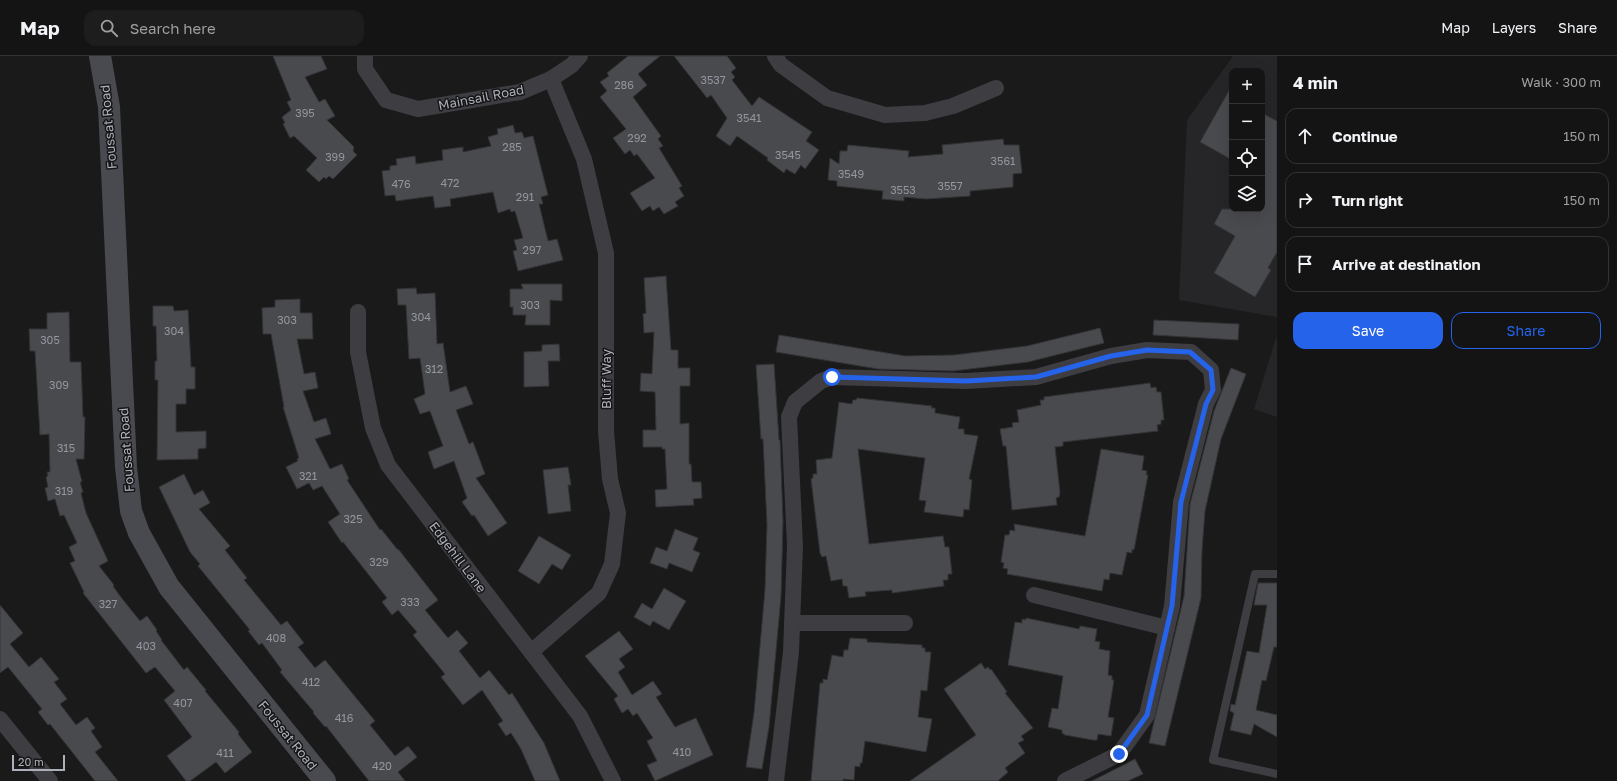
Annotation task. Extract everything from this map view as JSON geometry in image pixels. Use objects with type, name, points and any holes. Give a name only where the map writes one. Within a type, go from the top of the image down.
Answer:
[{"type":"main road","name":"Foussat Road","points":[[100,56],[109,107],[126,467],[131,511],[139,533],[169,587],[325,781]]},
{"type":"street","name":"Mainsail Road","points":[[364,56],[365,69],[378,92],[386,100],[418,110],[520,92],[551,79],[572,64],[580,56]]},
{"type":"street","points":[[775,56],[781,64],[827,98],[885,115],[925,113],[953,106],[996,88]]},
{"type":"street","name":"Bluff Way","points":[[531,652],[599,593],[612,564],[618,513],[610,479],[606,431],[606,253],[584,158],[551,79]]},
{"type":"street","name":"Edgehill Lane","points":[[358,312],[358,352],[373,428],[388,465],[580,716],[613,781]]},
{"type":"street","points":[[776,781],[791,652],[795,546],[789,417],[795,402],[821,381],[832,377],[966,381],[1036,377],[1111,356],[1147,350],[1190,352],[1211,370],[1213,390],[1206,404],[1181,502],[1172,606],[1147,715],[1119,754],[1065,781]]},
{"type":"street","points":[[1034,595],[1167,628]]},
{"type":"street","points":[[792,623],[905,623]]},
{"type":"street","points":[[0,719],[50,781]]},
{"type":"lane","points":[[1277,574],[1255,574],[1214,760],[1277,774]]},
{"type":"shaded area","points":[[1233,56],[1277,56],[1277,317],[1179,300],[1187,120]]},
{"type":"shaded area","points":[[1277,335],[1277,417],[1254,409]]},
{"type":"building","points":[[273,56],[321,56],[327,69],[305,77],[319,102],[325,99],[335,116],[327,120],[354,147],[353,151],[357,155],[333,179],[329,176],[326,179],[324,177],[319,182],[306,170],[317,158],[294,136],[290,138],[283,124],[285,123],[282,117],[291,110],[287,102],[291,100]]},
{"type":"building","points":[[628,56],[660,56],[638,74],[647,85],[633,97],[661,136],[658,139],[663,146],[659,148],[682,186],[679,188],[684,196],[675,202],[678,206],[664,214],[659,207],[653,211],[650,206],[642,211],[630,193],[655,178],[637,154],[634,156],[630,150],[625,154],[613,138],[626,129],[600,97],[607,91],[600,82],[609,76],[607,73]]},
{"type":"building","points":[[674,56],[727,56],[736,68],[731,72],[735,77],[732,80],[752,106],[759,97],[812,132],[806,141],[819,150],[805,169],[801,165],[795,174],[786,169],[784,173],[767,160],[768,158],[737,136],[730,146],[716,136],[727,118],[711,95],[707,98]]},
{"type":"building","points":[[1229,90],[1229,158],[1200,142]]},
{"type":"building","points":[[1265,115],[1277,121],[1277,252],[1268,268],[1271,270],[1255,297],[1214,273],[1235,236],[1214,224],[1222,209],[1229,209],[1229,212],[1265,212]]},
{"type":"building","points":[[513,125],[515,133],[522,132],[524,138],[533,136],[548,195],[541,197],[543,204],[539,204],[548,241],[557,239],[563,260],[518,271],[513,251],[517,250],[514,240],[523,238],[515,211],[511,212],[510,209],[498,213],[493,192],[450,199],[451,206],[435,208],[433,196],[396,201],[395,195],[385,196],[382,171],[390,170],[390,166],[397,165],[396,159],[415,156],[416,164],[443,160],[442,150],[463,147],[463,152],[491,146],[488,137],[498,134],[497,129]]},
{"type":"building","points":[[1003,139],[1004,145],[1019,145],[1022,173],[1013,174],[1013,187],[970,191],[970,196],[926,199],[904,197],[904,201],[882,199],[883,191],[837,186],[837,181],[828,180],[830,158],[839,164],[840,151],[847,151],[848,145],[909,151],[908,157],[943,154],[942,145]]},
{"type":"building","points":[[666,276],[671,350],[678,350],[678,368],[690,368],[690,386],[680,386],[680,424],[689,423],[689,464],[691,464],[692,482],[701,482],[702,498],[693,499],[694,505],[656,507],[655,490],[667,489],[665,449],[662,449],[662,447],[643,447],[643,430],[656,430],[655,392],[640,391],[641,373],[652,374],[654,332],[644,333],[643,314],[646,313],[644,278]]},
{"type":"building","points":[[521,284],[562,284],[562,301],[550,300],[550,325],[525,325],[526,315],[513,315],[513,307],[510,307],[510,289],[523,289]]},
{"type":"building","points":[[416,288],[417,294],[435,293],[437,344],[443,343],[450,392],[466,386],[473,404],[456,410],[469,444],[473,442],[485,474],[476,478],[507,523],[488,536],[474,515],[472,516],[462,502],[467,498],[454,461],[434,469],[428,452],[443,446],[430,411],[420,414],[414,399],[425,394],[420,358],[409,359],[406,305],[398,305],[397,289]]},
{"type":"building","points":[[300,299],[300,313],[312,313],[313,339],[297,339],[304,374],[315,372],[318,388],[303,391],[314,422],[326,418],[331,434],[315,439],[330,469],[342,464],[349,479],[347,480],[380,530],[381,529],[399,550],[438,600],[425,610],[448,638],[457,630],[468,643],[459,651],[480,678],[489,670],[509,695],[512,693],[544,743],[560,781],[535,781],[521,749],[511,733],[506,736],[498,724],[503,721],[482,690],[463,705],[441,677],[445,674],[413,635],[417,632],[398,610],[392,615],[382,602],[387,598],[343,542],[342,543],[328,522],[340,514],[322,486],[313,490],[309,483],[297,489],[286,467],[298,461],[297,459],[299,458],[283,407],[271,334],[263,334],[262,308],[275,307],[275,300]]},
{"type":"building","points":[[153,306],[173,306],[174,311],[188,310],[191,367],[195,367],[195,389],[186,389],[186,404],[176,404],[176,432],[206,431],[206,448],[198,449],[198,459],[157,460],[158,380],[155,380],[155,361],[157,361],[156,326],[153,326]]},
{"type":"building","points":[[69,312],[70,362],[81,362],[83,417],[85,417],[84,459],[76,459],[82,482],[80,482],[83,492],[81,493],[86,513],[108,561],[99,566],[140,621],[147,616],[157,630],[156,631],[161,640],[184,670],[187,667],[239,732],[238,734],[252,752],[225,773],[216,762],[190,781],[186,781],[167,756],[192,737],[164,700],[175,691],[155,667],[146,673],[83,593],[84,592],[70,563],[75,561],[69,547],[77,543],[64,515],[60,516],[55,499],[48,501],[45,488],[48,487],[46,477],[48,476],[47,472],[50,472],[49,434],[40,435],[35,351],[30,351],[29,329],[47,329],[47,313]]},
{"type":"building","points":[[1154,320],[1239,324],[1238,340],[1153,335]]},
{"type":"building","points":[[1100,328],[1104,343],[1028,362],[953,371],[878,369],[776,352],[779,335],[905,356],[954,355],[1027,346]]},
{"type":"building","points":[[559,344],[560,361],[548,361],[549,386],[524,387],[524,352],[542,351],[542,345]]},
{"type":"building","points":[[774,364],[780,440],[783,521],[781,596],[769,727],[762,769],[746,767],[754,713],[765,590],[767,525],[763,439],[761,439],[756,365]]},
{"type":"building","points":[[1231,368],[1246,374],[1221,439],[1205,511],[1202,550],[1201,598],[1165,746],[1149,743],[1184,596],[1190,504],[1214,411]]},
{"type":"building","points":[[1150,383],[1151,388],[1156,387],[1157,392],[1161,392],[1164,420],[1161,420],[1161,424],[1157,425],[1158,431],[1063,442],[1063,446],[1055,447],[1060,493],[1059,497],[1056,498],[1057,505],[1012,510],[1006,446],[1003,446],[1000,429],[1013,427],[1012,423],[1019,422],[1017,410],[1041,405],[1040,400],[1044,400],[1044,397]]},
{"type":"building","points":[[857,398],[932,406],[931,408],[935,408],[935,413],[960,417],[958,429],[964,429],[964,434],[978,436],[969,479],[972,480],[969,510],[964,509],[963,517],[924,512],[926,501],[919,500],[925,458],[858,449],[869,544],[943,536],[945,547],[949,547],[952,574],[948,574],[948,580],[943,580],[944,586],[892,593],[892,590],[865,592],[866,596],[849,598],[847,586],[843,586],[842,579],[831,581],[826,556],[822,557],[820,553],[811,479],[813,478],[813,474],[817,474],[816,460],[832,458],[839,402],[852,404],[853,400],[856,400]]},
{"type":"building","points":[[1101,449],[1144,456],[1142,470],[1147,471],[1146,475],[1148,475],[1134,550],[1132,549],[1132,553],[1127,552],[1122,575],[1110,573],[1109,580],[1104,579],[1102,591],[1007,574],[1008,569],[1003,568],[1004,563],[1001,562],[1005,535],[1009,535],[1010,530],[1015,531],[1014,524],[1085,536]]},
{"type":"building","points":[[568,467],[571,485],[568,485],[571,511],[548,514],[543,470]]},
{"type":"building","points":[[184,474],[194,495],[203,490],[210,503],[199,509],[230,546],[225,550],[247,578],[244,580],[281,625],[287,621],[304,643],[298,647],[315,668],[325,660],[375,721],[370,725],[395,756],[408,746],[417,757],[398,772],[405,781],[369,781],[326,726],[325,727],[313,713],[314,712],[280,672],[282,670],[262,643],[259,645],[248,631],[250,630],[198,566],[200,564],[190,552],[159,487]]},
{"type":"building","points":[[675,529],[698,538],[693,550],[700,553],[692,572],[669,563],[667,569],[650,563],[656,547],[667,551]]},
{"type":"building","points":[[539,536],[571,555],[562,570],[552,564],[539,584],[518,571]]},
{"type":"building","points":[[1258,583],[1277,583],[1277,647],[1274,647],[1266,681],[1262,680],[1256,710],[1277,715],[1277,737],[1254,724],[1251,735],[1230,730],[1234,713],[1230,711],[1231,704],[1235,705],[1247,651],[1259,653],[1267,605],[1254,605]]},
{"type":"building","points":[[664,588],[686,601],[669,630],[653,621],[650,626],[634,617],[642,603],[652,609]]},
{"type":"building","points":[[0,605],[23,633],[10,644],[29,667],[41,657],[59,679],[54,682],[67,699],[60,704],[76,725],[87,717],[95,728],[91,731],[102,747],[95,752],[118,781],[95,781],[50,724],[48,725],[38,712],[42,709],[8,667],[0,673]]},
{"type":"building","points":[[1026,618],[1079,629],[1080,626],[1097,629],[1095,641],[1100,642],[1099,649],[1110,651],[1108,675],[1112,676],[1112,680],[1114,680],[1108,717],[1114,718],[1111,736],[1098,734],[1097,740],[1093,740],[1065,735],[1062,733],[1062,730],[1048,727],[1052,708],[1058,709],[1063,676],[1008,665],[1015,622],[1022,623],[1022,619],[1026,620]]},
{"type":"building","points":[[619,631],[633,649],[619,659],[625,667],[618,672],[632,695],[653,681],[662,694],[656,697],[675,727],[696,718],[713,755],[655,781],[647,765],[657,761],[647,741],[653,738],[637,713],[633,716],[628,709],[622,713],[614,699],[618,696],[585,656]]},
{"type":"building","points":[[850,638],[867,639],[867,642],[922,645],[922,648],[925,648],[925,652],[931,652],[927,691],[921,690],[918,717],[932,719],[926,752],[865,741],[862,763],[860,763],[860,767],[855,766],[854,780],[843,779],[843,781],[811,781],[820,683],[823,683],[823,679],[827,680],[832,655],[843,657],[844,650],[848,650]]},
{"type":"building","points":[[981,663],[985,669],[988,667],[990,670],[991,669],[1007,692],[1005,693],[1033,728],[1021,736],[1024,740],[1018,743],[1025,753],[1005,768],[1008,772],[998,781],[910,781],[976,735],[944,689]]},
{"type":"building","points":[[1135,759],[1143,774],[1128,781],[1092,781]]},
{"type":"route","points":[[832,377],[966,381],[1036,377],[1111,356],[1147,350],[1190,352],[1211,370],[1213,390],[1206,404],[1181,502],[1172,606],[1147,715],[1119,754]]}]
